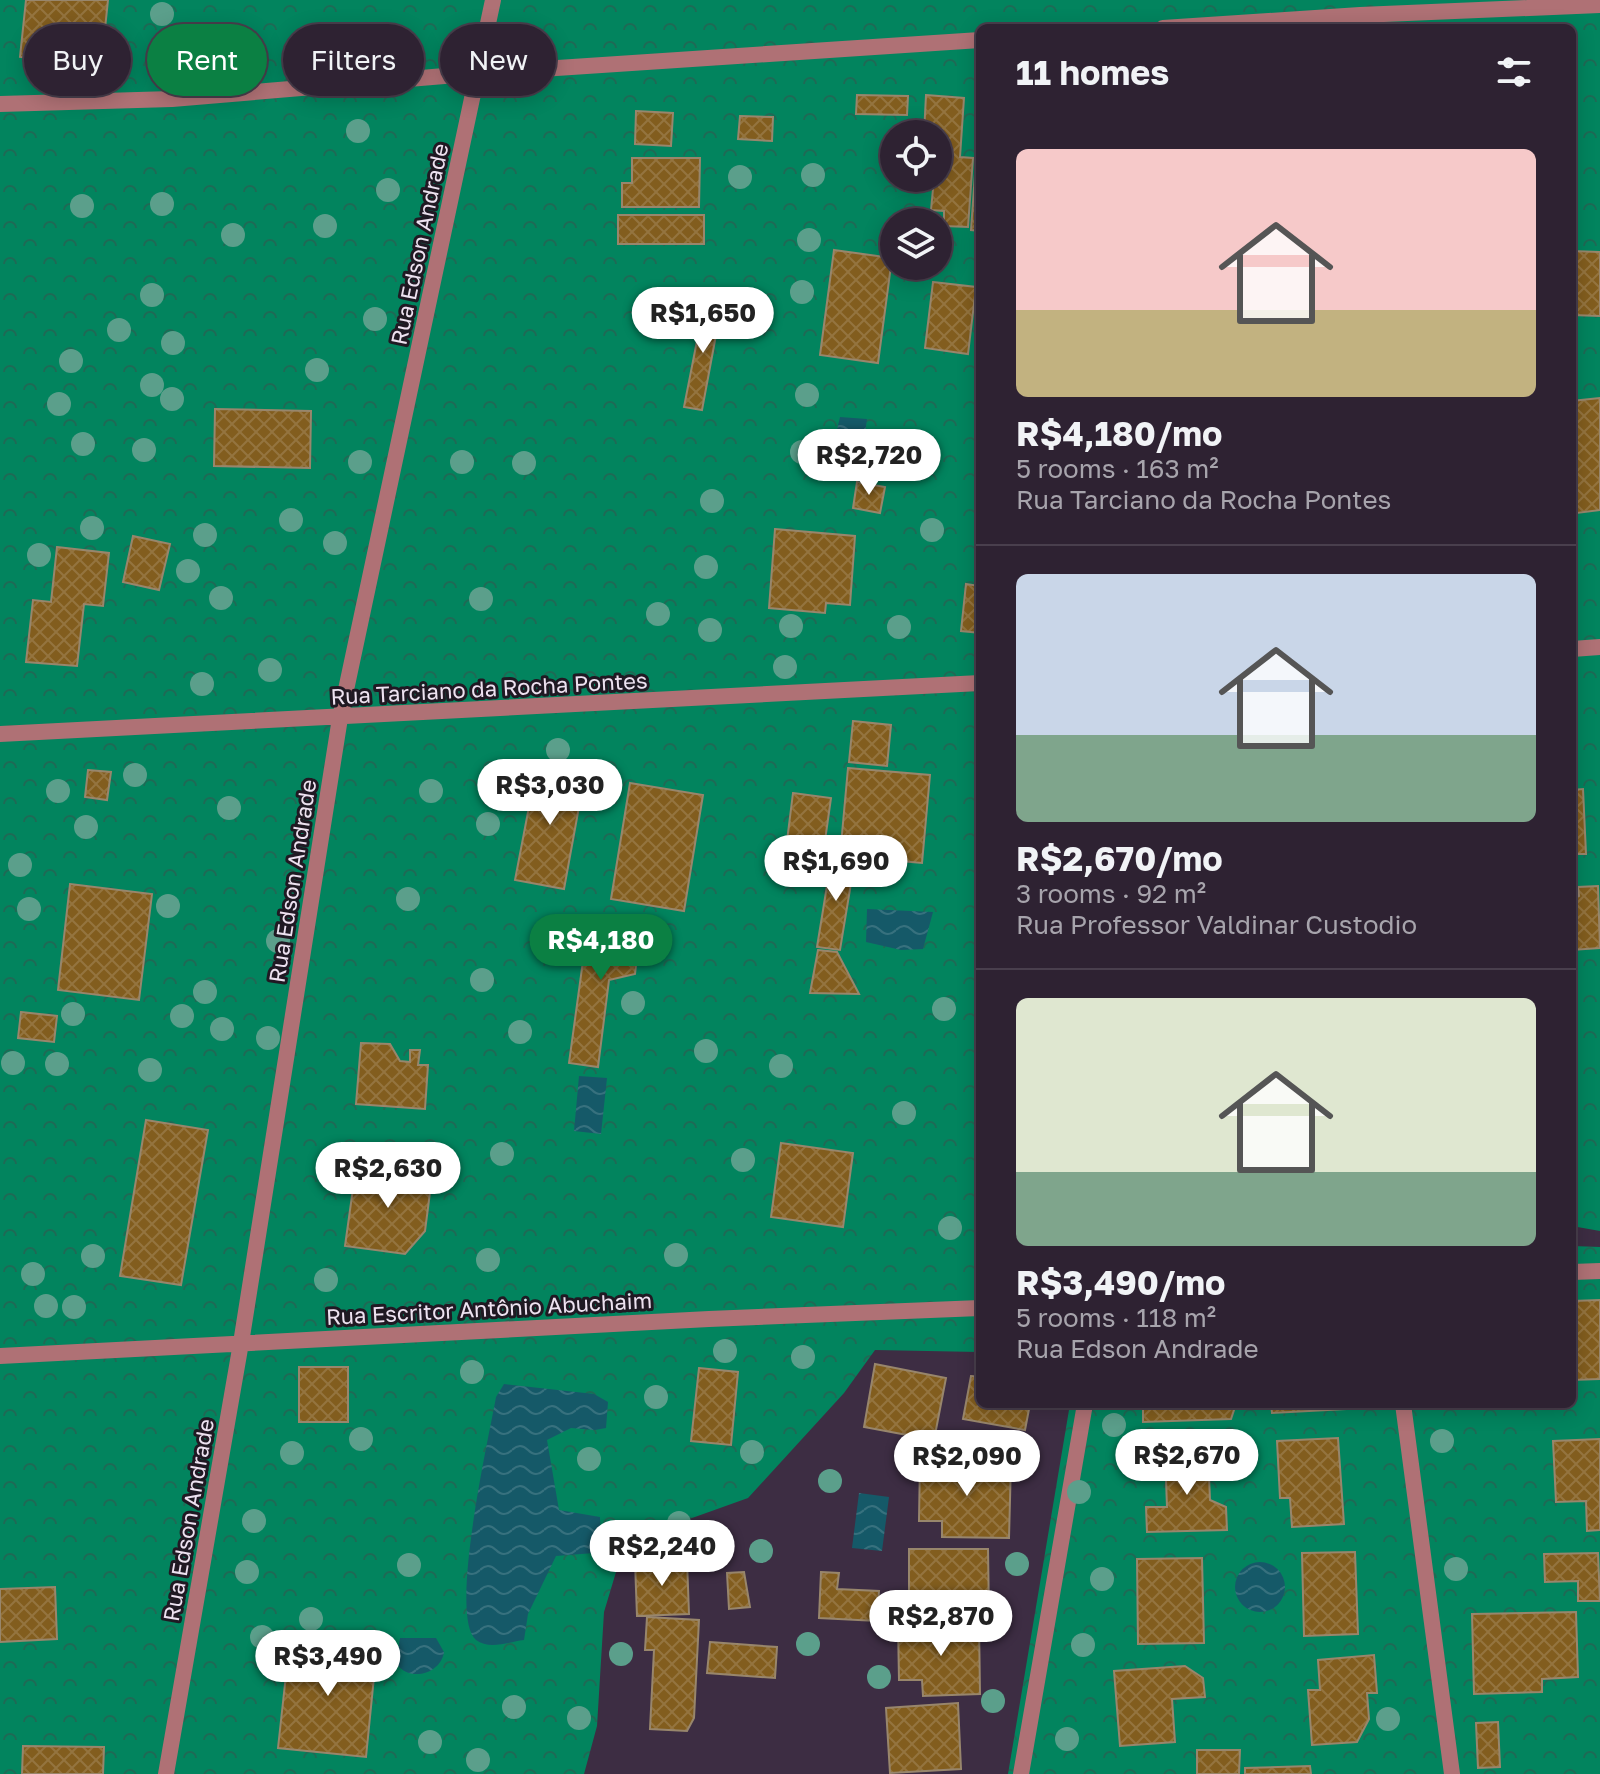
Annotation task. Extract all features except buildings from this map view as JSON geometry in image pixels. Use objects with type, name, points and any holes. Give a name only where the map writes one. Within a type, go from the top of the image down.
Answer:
[{"type":"street","name":"Rua Edson Andrade","points":[[489,24],[493,0]]},
{"type":"street","points":[[1293,24],[1600,5]]},
{"type":"street","points":[[556,68],[976,40]]},
{"type":"street","points":[[0,104],[172,99],[440,76]]},
{"type":"street","name":"Rua Edson Andrade","points":[[166,1774],[241,1343],[340,718],[475,96]]},
{"type":"street","points":[[1576,649],[1600,647]]},
{"type":"street","name":"Rua Tarciano da Rocha Pontes","points":[[0,734],[976,683]]},
{"type":"street","points":[[1576,1272],[1600,1271]]},
{"type":"street","name":"Rua Escritor Antônio Abuchaim","points":[[0,1356],[976,1308]]},
{"type":"street","points":[[1021,1774],[1084,1408]]},
{"type":"street","points":[[1404,1408],[1452,1774]]},
{"type":"green space","points":[[0,0],[1600,0],[1600,1231],[1576,1227],[1576,24],[976,24],[976,1352],[875,1350],[844,1393],[748,1498],[625,1542],[604,1612],[597,1726],[584,1774],[0,1774]]},
{"type":"green space","points":[[1576,1246],[1600,1247],[1600,1774],[1008,1774],[1069,1408],[1576,1408]]},
{"type":"water","points":[[840,417],[867,419],[861,462],[831,455]]},
{"type":"water","points":[[867,909],[933,912],[923,949],[901,950],[866,942]]},
{"type":"water","points":[[579,1076],[607,1078],[601,1134],[574,1131]]},
{"type":"water","points":[[504,1384],[594,1394],[608,1402],[606,1428],[571,1428],[547,1440],[559,1510],[600,1517],[601,1543],[594,1553],[556,1556],[528,1614],[524,1640],[493,1645],[476,1640],[469,1624],[466,1598],[479,1485],[496,1397]]},
{"type":"water","points":[[859,1493],[889,1497],[882,1551],[852,1548]]},
{"type":"water","points":[[1260,1562],[1277,1570],[1285,1587],[1277,1604],[1260,1612],[1243,1604],[1235,1587],[1243,1570]]},
{"type":"water","points":[[400,1638],[436,1638],[444,1652],[442,1660],[424,1673],[409,1673],[396,1663]]}]
